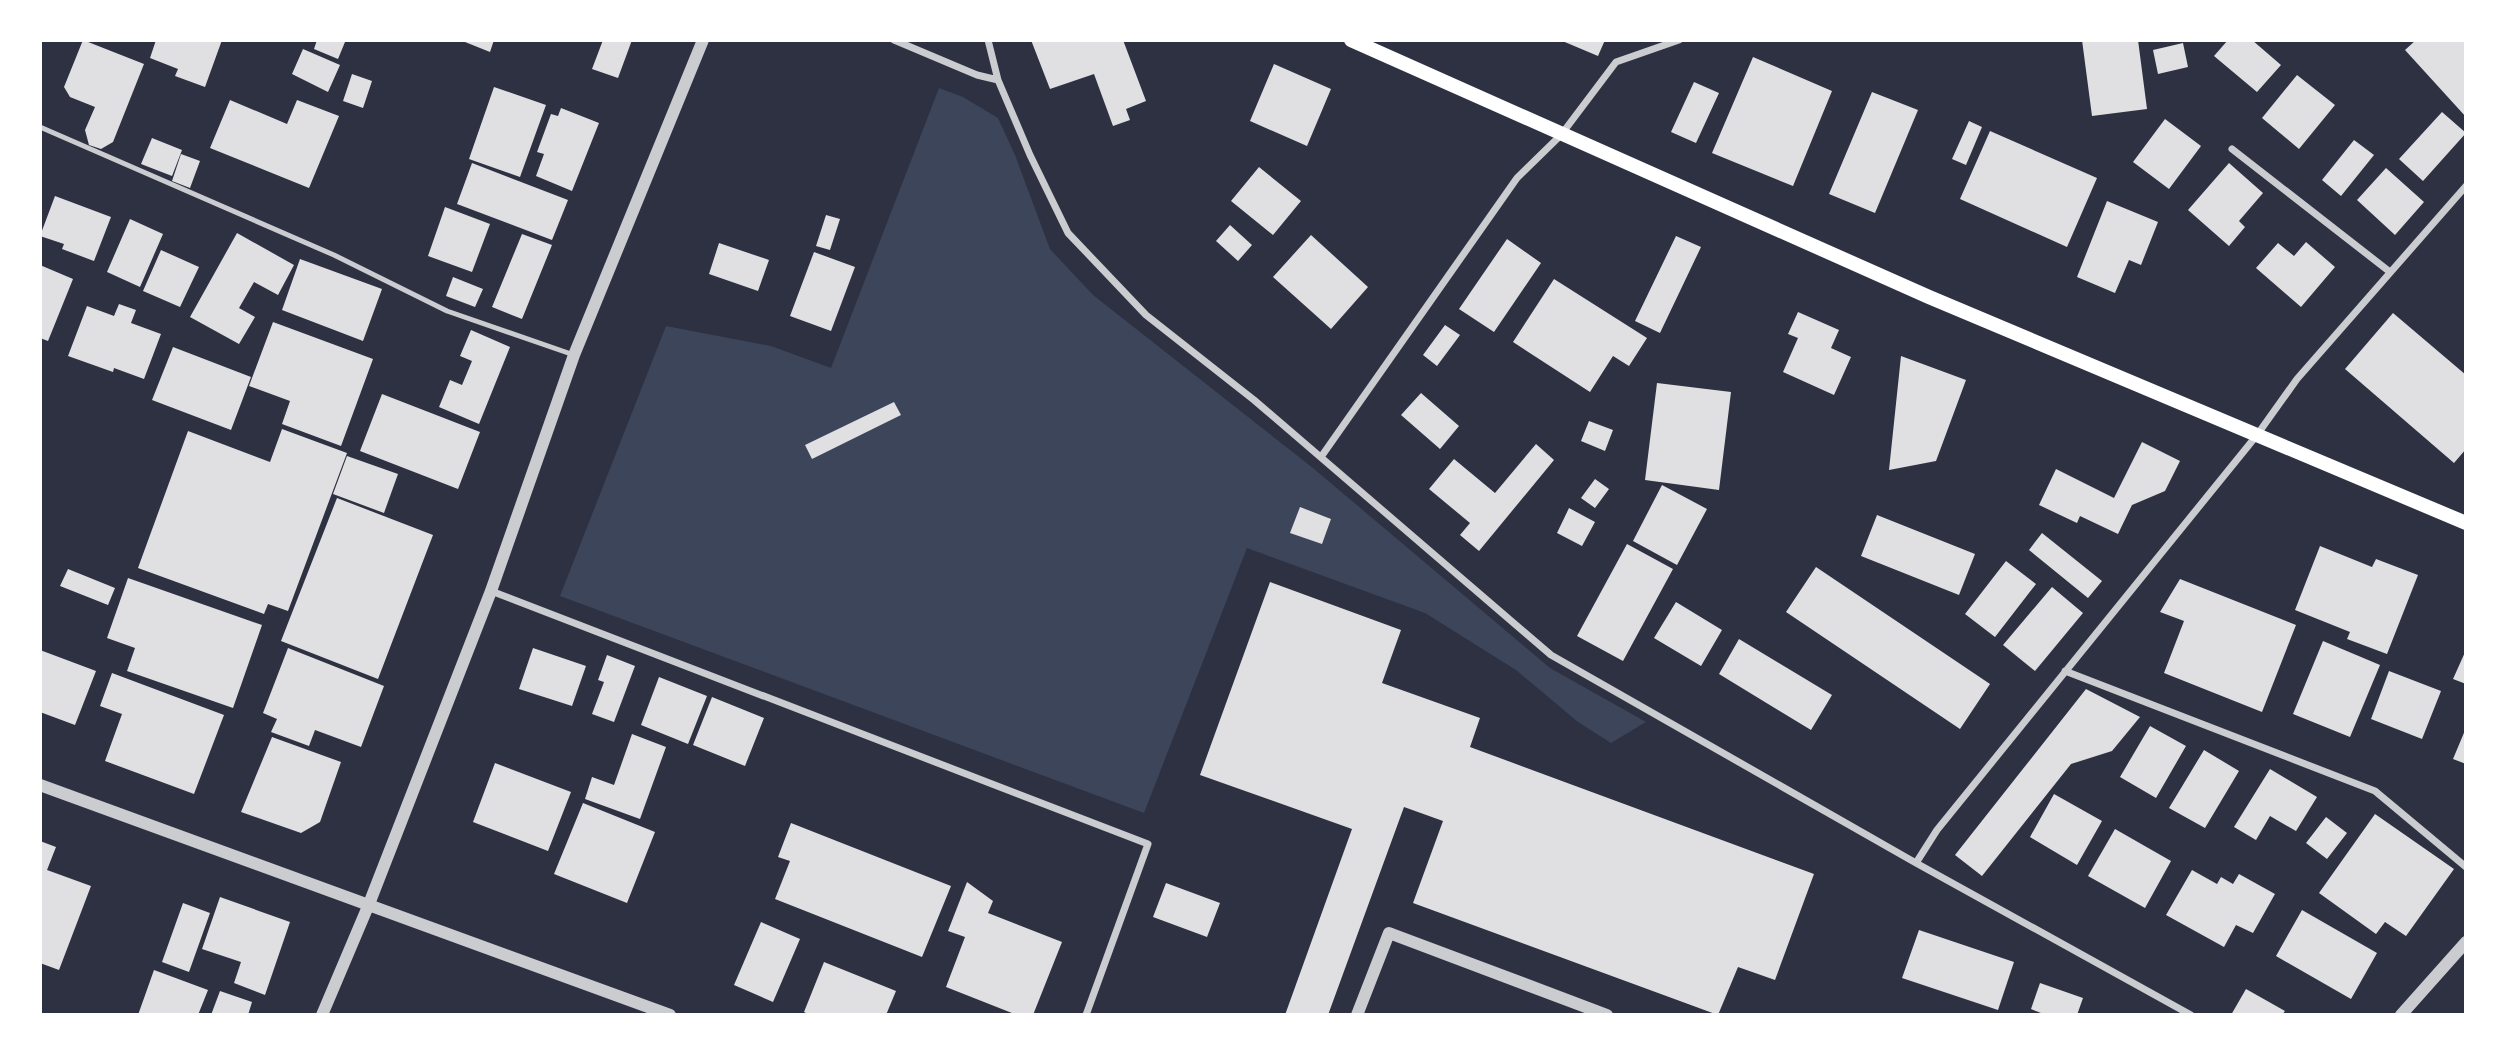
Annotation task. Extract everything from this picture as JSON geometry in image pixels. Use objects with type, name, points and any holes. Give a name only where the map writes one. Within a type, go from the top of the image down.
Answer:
[{"type":"main road","points":[[1351,40],[1929,297],[2466,523]]},
{"type":"street","points":[[323,1015],[491,591],[574,355],[704,40]]},
{"type":"street","points":[[894,40],[977,75],[998,80]]},
{"type":"street","points":[[988,40],[998,80],[1030,155],[1068,233],[1146,315],[1254,400],[1551,654],[1916,863],[2191,1015]]},
{"type":"street","points":[[1321,457],[1517,177],[1561,135],[1616,62],[1679,40]]},
{"type":"street","points":[[2232,149],[2390,272]]},
{"type":"street","points":[[1916,863],[1937,830],[2257,435],[2297,379],[2466,186]]},
{"type":"street","points":[[491,591],[1148,844],[1086,1015]]},
{"type":"street","points":[[2065,671],[2375,791],[2466,867]]},
{"type":"street","points":[[40,785],[670,1015]]},
{"type":"street","points":[[1357,1015],[1389,933],[1607,1015]]},
{"type":"street","points":[[2400,1015],[2466,942]]},
{"type":"lane","points":[[40,127],[334,255],[447,311],[574,355]]},
{"type":"shaded area","points":[[939,88],[963,97],[998,118],[1015,155],[1050,249],[1093,295],[1313,468],[1550,668],[1646,722],[1611,743],[1578,722],[1516,670],[1425,613],[1247,548],[1144,813],[560,596],[666,326],[771,346],[831,368]]},
{"type":"building","points":[[83,40],[144,64],[113,142],[101,149],[89,145],[85,130],[95,107],[70,97],[64,87]]},
{"type":"building","points":[[156,40],[222,40],[205,87],[175,76],[178,69],[150,58]]},
{"type":"building","points":[[317,40],[345,42],[338,59],[314,49]]},
{"type":"building","points":[[460,40],[494,40],[490,52]]},
{"type":"building","points":[[603,40],[632,40],[618,78],[592,69]]},
{"type":"building","points":[[1031,40],[1123,40],[1146,101],[1126,109],[1130,120],[1113,126],[1094,74],[1050,89]]},
{"type":"building","points":[[1560,40],[1605,40],[1598,56]]},
{"type":"building","points":[[2082,40],[2138,40],[2147,109],[2092,116]]},
{"type":"building","points":[[2228,40],[2252,40],[2281,65],[2257,92],[2214,56]]},
{"type":"building","points":[[2416,40],[2466,40],[2466,117],[2405,50]]},
{"type":"building","points":[[2183,43],[2188,67],[2158,74],[2153,50]]},
{"type":"building","points":[[303,49],[340,65],[328,92],[292,74]]},
{"type":"building","points":[[1753,57],[1832,91],[1793,186],[1712,153]]},
{"type":"building","points":[[1274,64],[1331,89],[1307,146],[1250,121]]},
{"type":"building","points":[[352,74],[372,81],[363,108],[343,101]]},
{"type":"building","points":[[2297,75],[2335,105],[2299,149],[2262,118]]},
{"type":"building","points":[[1694,82],[1719,93],[1696,143],[1671,132]]},
{"type":"building","points":[[494,87],[546,105],[520,177],[469,159]]},
{"type":"building","points":[[1872,92],[1918,110],[1875,213],[1829,194]]},
{"type":"building","points":[[230,100],[287,124],[297,100],[339,116],[309,188],[210,148]]},
{"type":"building","points":[[561,108],[599,123],[572,191],[536,176],[544,154],[537,152],[551,114],[558,116]]},
{"type":"building","points":[[2442,112],[2466,133],[2423,181],[2399,159]]},
{"type":"building","points":[[2165,119],[2201,146],[2169,189],[2133,162]]},
{"type":"building","points":[[1969,121],[1982,127],[1966,165],[1952,159]]},
{"type":"building","points":[[1990,131],[2097,178],[2067,247],[1960,199]]},
{"type":"building","points":[[152,138],[182,150],[172,176],[141,164]]},
{"type":"building","points":[[2354,140],[2374,155],[2341,196],[2322,180]]},
{"type":"building","points":[[181,154],[200,161],[190,188],[172,181]]},
{"type":"building","points":[[472,163],[568,200],[552,240],[457,204]]},
{"type":"building","points":[[2229,163],[2263,193],[2239,221],[2245,227],[2229,246],[2188,210]]},
{"type":"building","points":[[1259,167],[1301,201],[1273,235],[1231,201]]},
{"type":"building","points":[[2386,168],[2424,202],[2395,235],[2357,200]]},
{"type":"building","points":[[55,196],[111,217],[94,261],[62,249],[64,244],[40,236]]},
{"type":"building","points":[[2107,201],[2158,222],[2141,265],[2129,260],[2115,293],[2077,277]]},
{"type":"building","points":[[445,207],[490,224],[472,272],[428,256]]},
{"type":"building","points":[[826,215],[840,219],[830,250],[816,246]]},
{"type":"building","points":[[130,219],[163,234],[140,287],[107,272]]},
{"type":"building","points":[[1230,225],[1252,245],[1238,261],[1216,241]]},
{"type":"building","points":[[237,233],[294,265],[278,295],[254,282],[239,308],[255,317],[239,344],[190,317]]},
{"type":"building","points":[[522,234],[552,245],[522,319],[492,307]]},
{"type":"building","points":[[1311,235],[1368,287],[1331,329],[1273,277]]},
{"type":"building","points":[[1676,236],[1701,247],[1660,333],[1635,321]]},
{"type":"building","points":[[1507,239],[1541,263],[1494,332],[1459,309]]},
{"type":"building","points":[[2306,242],[2335,267],[2301,307],[2256,268],[2278,243],[2294,256]]},
{"type":"building","points":[[719,243],[769,260],[758,291],[709,274]]},
{"type":"building","points":[[161,250],[199,267],[180,307],[143,291]]},
{"type":"building","points":[[814,252],[855,267],[831,331],[790,316]]},
{"type":"building","points":[[300,259],[382,289],[363,341],[282,310]]},
{"type":"building","points":[[40,265],[73,279],[48,341],[40,338]]},
{"type":"building","points":[[453,277],[483,289],[475,307],[446,296]]},
{"type":"building","points":[[1554,279],[1647,338],[1629,366],[1613,356],[1590,392],[1513,342]]},
{"type":"building","points":[[119,304],[136,310],[131,323],[161,334],[144,379],[114,368],[113,372],[68,356],[87,306],[114,316]]},
{"type":"building","points":[[1798,312],[1839,330],[1831,348],[1851,357],[1834,395],[1783,372],[1798,338],[1788,334]]},
{"type":"building","points":[[2393,313],[2466,375],[2466,449],[2454,463],[2345,369]]},
{"type":"building","points":[[273,322],[373,359],[341,446],[282,424],[290,401],[249,386]]},
{"type":"building","points":[[1445,325],[1460,335],[1437,366],[1423,355]]},
{"type":"building","points":[[471,330],[510,347],[479,424],[439,407],[450,380],[462,385],[472,361],[460,356]]},
{"type":"building","points":[[173,347],[251,377],[231,430],[152,400]]},
{"type":"building","points":[[1901,356],[1966,380],[1936,461],[1889,470]]},
{"type":"building","points":[[1657,383],[1731,392],[1719,490],[1645,480]]},
{"type":"building","points":[[1421,393],[1459,426],[1440,449],[1401,415]]},
{"type":"building","points":[[382,394],[480,432],[458,489],[360,451]]},
{"type":"building","points":[[894,402],[901,415],[812,459],[805,445]]},
{"type":"building","points":[[1589,421],[1613,430],[1605,451],[1581,441]]},
{"type":"building","points":[[282,429],[347,453],[288,611],[268,604],[264,614],[138,568],[188,431],[270,462]]},
{"type":"building","points":[[2142,442],[2180,461],[2165,491],[2132,505],[2118,534],[2080,516],[2077,523],[2039,505],[2056,469],[2114,498]]},
{"type":"building","points":[[1536,444],[1554,460],[1479,551],[1460,535],[1470,523],[1429,489],[1454,459],[1495,493]]},
{"type":"building","points":[[347,456],[398,474],[384,513],[333,494]]},
{"type":"building","points":[[1595,479],[1609,489],[1595,508],[1581,498]]},
{"type":"building","points":[[1662,485],[1707,509],[1677,565],[1633,541]]},
{"type":"building","points":[[337,498],[433,535],[378,679],[281,641]]},
{"type":"building","points":[[1300,507],[1331,519],[1322,544],[1290,533]]},
{"type":"building","points":[[1569,508],[1595,522],[1582,546],[1557,533]]},
{"type":"building","points":[[1877,515],[1975,554],[1959,595],[1861,556]]},
{"type":"building","points":[[2042,533],[2102,581],[2088,598],[2029,550]]},
{"type":"building","points":[[1627,544],[1673,569],[1623,661],[1577,636]]},
{"type":"building","points":[[2320,546],[2372,567],[2376,559],[2418,575],[2387,654],[2347,639],[2350,632],[2295,610]]},
{"type":"building","points":[[2006,561],[2036,584],[1995,637],[1965,614]]},
{"type":"building","points":[[1816,567],[1990,684],[1960,729],[1786,612]]},
{"type":"building","points":[[68,569],[115,588],[108,605],[60,586]]},
{"type":"building","points":[[128,578],[262,625],[233,708],[127,671],[135,648],[107,638]]},
{"type":"building","points":[[2180,579],[2296,625],[2262,712],[2164,673],[2184,621],[2160,612]]},
{"type":"building","points":[[1270,582],[1401,630],[1382,683],[1480,718],[1470,747],[1814,874],[1775,980],[1738,967],[1718,1015],[1413,903],[1443,821],[1404,807],[1328,1015],[1285,1015],[1352,829],[1200,775]]},
{"type":"building","points":[[2052,587],[2083,613],[2035,671],[2003,645]]},
{"type":"building","points":[[1676,602],[1722,630],[1701,666],[1654,638]]},
{"type":"building","points":[[1739,639],[1832,695],[1811,730],[1719,674]]},
{"type":"building","points":[[2323,641],[2380,665],[2350,737],[2293,714]]},
{"type":"building","points":[[288,648],[384,686],[361,747],[315,730],[309,746],[271,732],[277,719],[263,713]]},
{"type":"building","points":[[533,648],[586,666],[572,706],[519,689]]},
{"type":"building","points":[[40,650],[96,671],[75,725],[40,712]]},
{"type":"building","points":[[2466,650],[2466,684],[2453,679]]},
{"type":"building","points":[[607,655],[635,666],[614,722],[592,714],[604,682],[598,680]]},
{"type":"building","points":[[2389,671],[2441,691],[2422,739],[2371,719]]},
{"type":"building","points":[[112,673],[224,715],[194,794],[105,761],[122,714],[100,706]]},
{"type":"building","points":[[659,677],[707,696],[688,744],[641,725]]},
{"type":"building","points":[[2086,689],[2140,717],[2112,751],[2071,764],[1982,876],[1955,855]]},
{"type":"building","points":[[712,697],[764,718],[745,766],[693,745]]},
{"type":"building","points":[[2150,726],[2186,746],[2156,798],[2120,777]]},
{"type":"building","points":[[2466,728],[2466,764],[2453,759]]},
{"type":"building","points":[[632,734],[666,747],[640,819],[585,799],[592,777],[614,785]]},
{"type":"building","points":[[272,737],[341,762],[320,822],[301,833],[241,812]]},
{"type":"building","points":[[2204,750],[2239,771],[2205,828],[2169,808]]},
{"type":"building","points":[[495,763],[571,792],[548,851],[473,822]]},
{"type":"building","points":[[2270,769],[2317,797],[2296,831],[2270,816],[2256,840],[2234,827]]},
{"type":"building","points":[[2054,794],[2102,821],[2077,865],[2030,837]]},
{"type":"building","points":[[583,803],[655,832],[627,903],[554,874]]},
{"type":"building","points":[[2375,814],[2454,869],[2406,936],[2385,922],[2376,934],[2319,893]]},
{"type":"building","points":[[2326,817],[2347,833],[2327,859],[2306,843]]},
{"type":"building","points":[[791,823],[951,886],[922,957],[775,899],[790,861],[778,857]]},
{"type":"building","points":[[2115,829],[2171,861],[2145,908],[2088,876]]},
{"type":"building","points":[[40,841],[56,847],[47,870],[91,886],[59,970],[40,963]]},
{"type":"building","points":[[2192,870],[2217,884],[2221,877],[2233,884],[2239,874],[2275,894],[2253,933],[2236,925],[2224,947],[2166,915]]},
{"type":"building","points":[[967,882],[993,901],[988,913],[1062,942],[1033,1015],[1017,1015],[946,987],[965,937],[948,931]]},
{"type":"building","points":[[1166,883],[1220,903],[1207,937],[1153,917]]},
{"type":"building","points":[[220,897],[290,922],[265,995],[234,983],[241,962],[202,949]]},
{"type":"building","points":[[183,903],[210,913],[189,972],[162,962]]},
{"type":"building","points":[[2302,910],[2377,953],[2351,999],[2276,956]]},
{"type":"building","points":[[761,922],[800,939],[773,1002],[734,985]]},
{"type":"building","points":[[1919,930],[2014,962],[1998,1010],[1902,978]]},
{"type":"building","points":[[824,962],[896,991],[886,1015],[810,1015],[804,1012]]},
{"type":"building","points":[[154,970],[208,990],[198,1015],[138,1015]]},
{"type":"building","points":[[2040,983],[2083,998],[2077,1015],[2046,1015],[2031,1009]]},
{"type":"building","points":[[2246,989],[2285,1011],[2282,1015],[2231,1015]]},
{"type":"building","points":[[220,991],[252,1002],[248,1015],[211,1015]]}]
